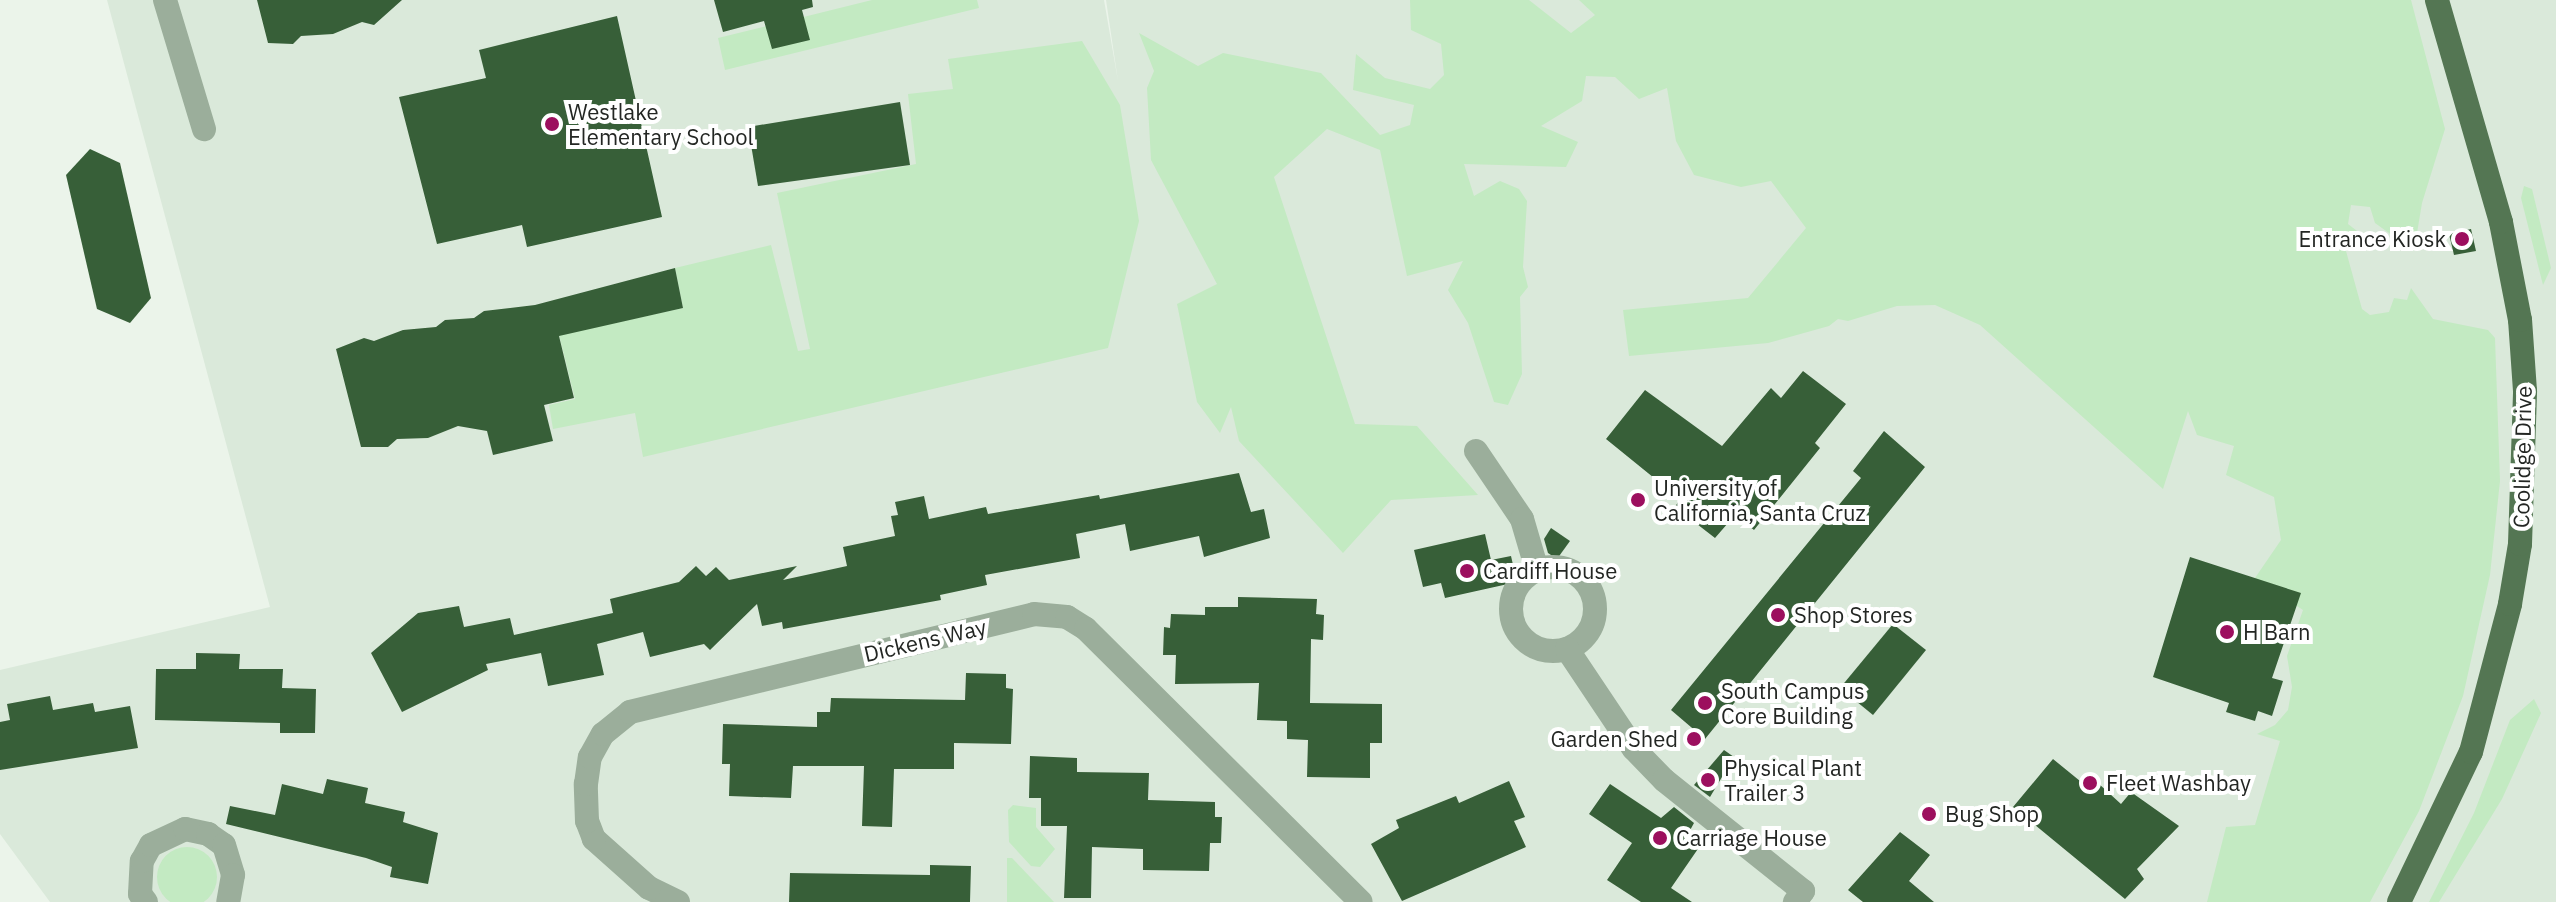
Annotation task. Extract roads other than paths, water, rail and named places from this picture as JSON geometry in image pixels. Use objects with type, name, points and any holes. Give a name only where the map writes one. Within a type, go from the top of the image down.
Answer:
[{"type":"main road","name":"Coolidge Drive","points":[[2399,902],[2471,752],[2520,544],[2525,391],[2520,320],[2501,222],[2437,0]]},
{"type":"street","points":[[165,0],[204,129]]},
{"type":"street","points":[[1476,451],[1522,519],[1537,570]]},
{"type":"street","points":[[1537,570],[1571,571],[1591,590],[1594,618],[1589,631],[1567,649],[1554,651],[1528,643],[1513,622],[1514,595],[1537,570]]},
{"type":"street","name":"Dickens Way","points":[[678,902],[649,888],[594,839],[587,821],[586,784],[590,757],[603,734],[630,712],[1034,614],[1067,617],[1086,629],[1361,902]]},
{"type":"street","points":[[1567,649],[1634,749],[1664,780],[1803,891],[1795,902]]},
{"type":"street","points":[[146,902],[140,894],[142,861],[151,845],[185,829],[208,834],[224,845],[233,875],[228,902]]},
{"type":"place","name":"Westlake Elementary School","points":[[552,124]]},
{"type":"place","name":"Entrance Kiosk","points":[[2462,239]]},
{"type":"place","name":"University of California, Santa Cruz","points":[[1638,500]]},
{"type":"place","name":"Cardiff House","points":[[1467,571]]},
{"type":"place","name":"Shop Stores","points":[[1778,615]]},
{"type":"place","name":"H Barn","points":[[2227,632]]},
{"type":"place","name":"South Campus Core Building","points":[[1705,703]]},
{"type":"place","name":"Garden Shed","points":[[1694,739]]},
{"type":"place","name":"Physical Plant Trailer 3","points":[[1708,780]]},
{"type":"place","name":"Fleet Washbay","points":[[2090,783]]},
{"type":"place","name":"Bug Shop","points":[[1929,814]]},
{"type":"place","name":"Carriage House","points":[[1660,838]]}]
